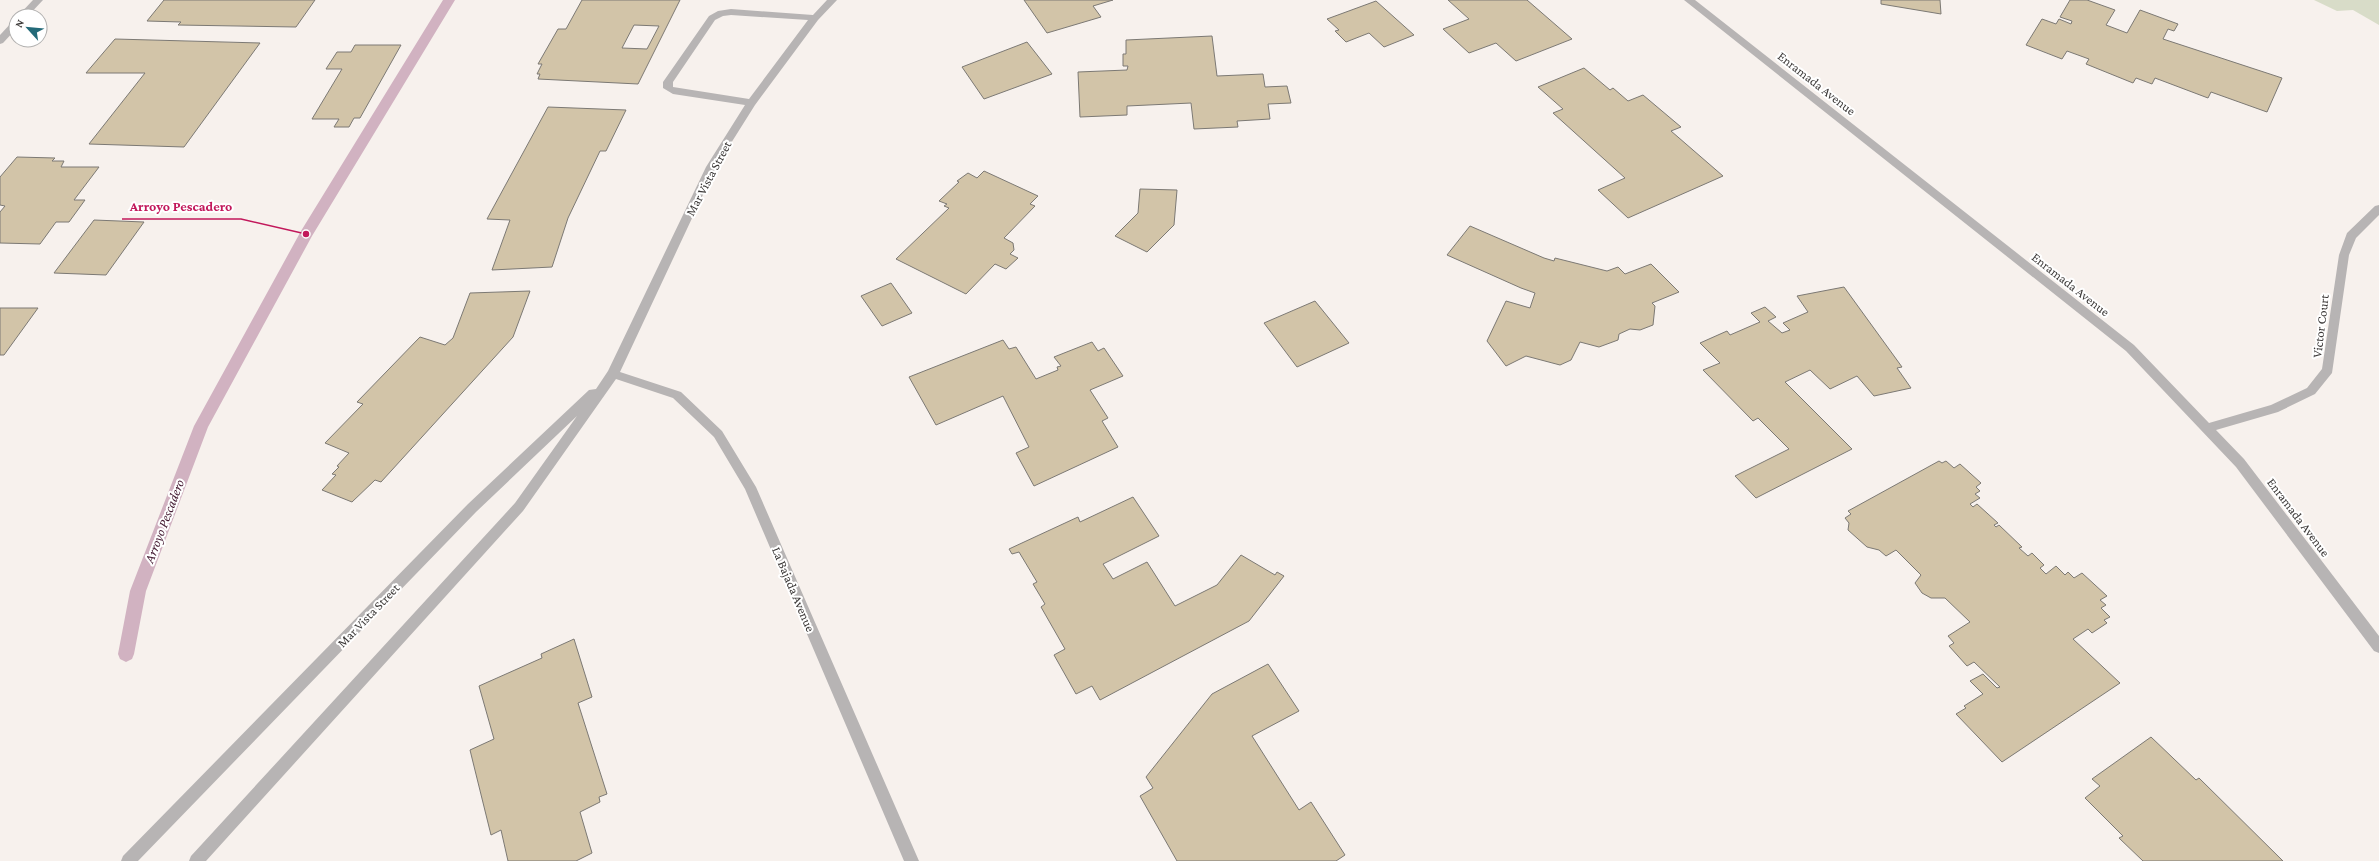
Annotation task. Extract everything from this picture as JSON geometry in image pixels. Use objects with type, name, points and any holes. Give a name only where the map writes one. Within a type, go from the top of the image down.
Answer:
[{"type":"street","points":[[30,8],[38,0]]},
{"type":"street","name":"Mar Vista Street","points":[[196,861],[519,507],[613,374],[711,167],[751,103],[815,18],[832,0]]},
{"type":"street","name":"Enramada Avenue","points":[[1689,0],[2130,348],[2240,462],[2379,647]]},
{"type":"street","points":[[751,103],[673,91],[668,88],[668,82],[712,18],[721,13],[731,12],[815,18]]},
{"type":"street","points":[[0,41],[8,32]]},
{"type":"street","name":"Victor Court","points":[[2207,428],[2274,409],[2311,391],[2328,370],[2344,255],[2351,236],[2379,209]]},
{"type":"street","name":"Mar Vista Street","points":[[128,861],[472,508],[613,374]]},
{"type":"street","name":"La Bajada Avenue","points":[[613,374],[677,395],[718,434],[726,447],[750,487],[912,861]]},
{"type":"green space","points":[[2314,0],[2379,0],[2379,25],[2353,10],[2337,11]]},
{"type":"building","points":[[164,0],[315,0],[296,27],[178,25],[181,22],[147,21]]},
{"type":"building","points":[[582,0],[680,0],[638,84],[538,79],[540,74],[537,74],[542,64],[538,64],[558,29],[566,29]],"holes":[[[634,25],[659,26],[647,49],[622,48]]]},
{"type":"building","points":[[1024,0],[1113,0],[1093,6],[1101,17],[1047,33]]},
{"type":"building","points":[[1448,0],[1527,0],[1572,39],[1516,61],[1496,43],[1469,53],[1443,29],[1469,19]]},
{"type":"building","points":[[1881,0],[1940,0],[1941,14],[1881,4]]},
{"type":"building","points":[[2070,0],[2087,0],[2115,10],[2106,25],[2127,33],[2140,10],[2178,24],[2174,31],[2168,29],[2163,39],[2282,78],[2267,112],[2211,92],[2208,98],[2155,78],[2152,84],[2136,78],[2133,83],[2086,64],[2089,59],[2067,51],[2062,59],[2026,45],[2042,19],[2056,24],[2059,19],[2071,24],[2072,21],[2060,17]]},
{"type":"building","points":[[1376,1],[1414,35],[1384,47],[1369,33],[1346,42],[1335,31],[1339,30],[1327,19]]},
{"type":"building","points":[[1212,36],[1217,76],[1263,74],[1265,87],[1287,86],[1291,103],[1268,104],[1270,119],[1237,121],[1238,127],[1194,129],[1191,103],[1127,106],[1127,115],[1080,117],[1078,72],[1127,70],[1128,66],[1123,66],[1123,54],[1126,54],[1126,40]]},
{"type":"building","points":[[115,39],[260,43],[184,147],[89,144],[145,73],[86,73]]},
{"type":"building","points":[[1027,42],[1052,74],[984,99],[962,67]]},
{"type":"building","points":[[355,45],[401,45],[360,118],[354,118],[349,127],[334,127],[339,119],[312,119],[342,69],[326,69],[337,52],[351,52]]},
{"type":"building","points":[[1584,68],[1610,90],[1613,88],[1628,101],[1643,95],[1681,127],[1671,131],[1723,176],[1628,218],[1598,190],[1625,178],[1553,113],[1563,109],[1538,87]]},
{"type":"building","points":[[548,107],[626,110],[606,151],[600,151],[568,218],[552,267],[492,270],[510,220],[487,219]]},
{"type":"building","points":[[17,157],[55,158],[52,161],[64,161],[61,167],[99,167],[74,200],[85,200],[69,222],[56,222],[40,244],[0,243],[0,212],[5,206],[0,205],[0,177]]},
{"type":"building","points":[[984,171],[1038,196],[1030,204],[1035,206],[1004,238],[1013,243],[1014,250],[1010,254],[1018,258],[1006,269],[995,264],[966,294],[896,259],[949,208],[944,206],[947,204],[939,201],[959,182],[957,181],[968,173],[977,178]]},
{"type":"building","points":[[1140,189],[1177,190],[1174,225],[1147,252],[1115,236],[1138,213]]},
{"type":"building","points":[[94,220],[144,222],[106,275],[54,273]]},
{"type":"building","points":[[1470,226],[1554,261],[1555,258],[1607,271],[1618,267],[1625,274],[1651,264],[1679,292],[1652,303],[1655,306],[1653,325],[1640,330],[1630,329],[1619,334],[1618,340],[1599,347],[1580,342],[1571,360],[1560,365],[1526,356],[1506,366],[1487,341],[1506,301],[1530,308],[1535,293],[1447,255]]},
{"type":"building","points":[[891,283],[912,313],[882,326],[861,296]]},
{"type":"building","points":[[1844,287],[1902,367],[1897,368],[1911,388],[1874,396],[1857,376],[1830,389],[1810,370],[1785,382],[1852,449],[1756,498],[1735,476],[1789,449],[1758,418],[1753,421],[1703,370],[1720,363],[1700,343],[1727,331],[1730,335],[1760,322],[1751,313],[1765,307],[1776,317],[1768,321],[1782,333],[1790,330],[1783,323],[1808,312],[1797,296]]},
{"type":"building","points":[[530,291],[513,337],[381,482],[375,480],[352,502],[322,490],[336,475],[332,474],[349,453],[325,443],[363,404],[357,402],[420,337],[445,345],[453,338],[470,293]]},
{"type":"building","points":[[1315,301],[1349,343],[1297,367],[1264,323]]},
{"type":"building","points":[[0,308],[38,308],[4,355],[0,355]]},
{"type":"building","points":[[1003,340],[1009,349],[1016,347],[1036,379],[1058,370],[1057,367],[1061,366],[1054,357],[1092,342],[1098,351],[1104,348],[1123,376],[1090,390],[1108,418],[1102,421],[1118,447],[1034,486],[1016,453],[1029,447],[1003,396],[936,425],[909,377]]},
{"type":"building","points":[[1939,461],[1942,463],[1946,461],[1954,468],[1960,464],[1981,483],[1976,487],[1980,491],[1975,494],[1980,498],[1970,504],[1973,507],[1977,504],[1998,523],[1994,525],[1996,527],[1999,525],[2022,547],[2019,548],[2028,556],[2032,553],[2044,565],[2040,568],[2046,574],[2056,566],[2065,575],[2068,572],[2074,578],[2082,573],[2107,596],[2100,600],[2106,605],[2101,608],[2110,617],[2104,620],[2107,623],[2092,633],[2088,629],[2073,639],[2120,683],[2002,762],[1956,714],[1966,708],[1964,706],[1983,694],[1970,681],[1983,674],[1997,688],[2000,687],[1974,662],[1967,666],[1949,646],[1954,643],[1948,636],[1970,622],[1945,598],[1931,598],[1922,593],[1915,583],[1921,575],[1896,550],[1886,556],[1879,550],[1867,547],[1848,530],[1849,523],[1845,518],[1851,514],[1848,511]]},
{"type":"building","points":[[1133,497],[1159,536],[1103,564],[1113,579],[1147,562],[1175,606],[1217,585],[1241,555],[1275,575],[1277,572],[1284,576],[1249,621],[1100,700],[1092,686],[1076,694],[1054,655],[1065,649],[1041,607],[1045,604],[1033,584],[1037,582],[1019,552],[1012,554],[1009,549],[1078,517],[1080,522]]},
{"type":"building","points":[[574,639],[592,697],[578,703],[607,794],[599,797],[600,802],[580,812],[592,853],[576,861],[508,861],[501,830],[491,835],[470,750],[494,739],[479,686],[542,658],[541,654]]},
{"type":"building","points":[[1268,664],[1299,711],[1252,736],[1299,810],[1311,802],[1345,855],[1336,861],[1177,861],[1140,796],[1153,788],[1146,777],[1212,694]]},
{"type":"building","points":[[2151,737],[2196,780],[2199,778],[2283,861],[2143,861],[2119,838],[2123,836],[2085,798],[2100,786],[2092,779]]},
{"type":"waterway","name":"Arroyo Pescadero","points":[[126,654],[138,591],[201,426],[306,234],[449,0]]},
{"type":"place","name":"Arroyo Pescadero","points":[[306,234]]}]
